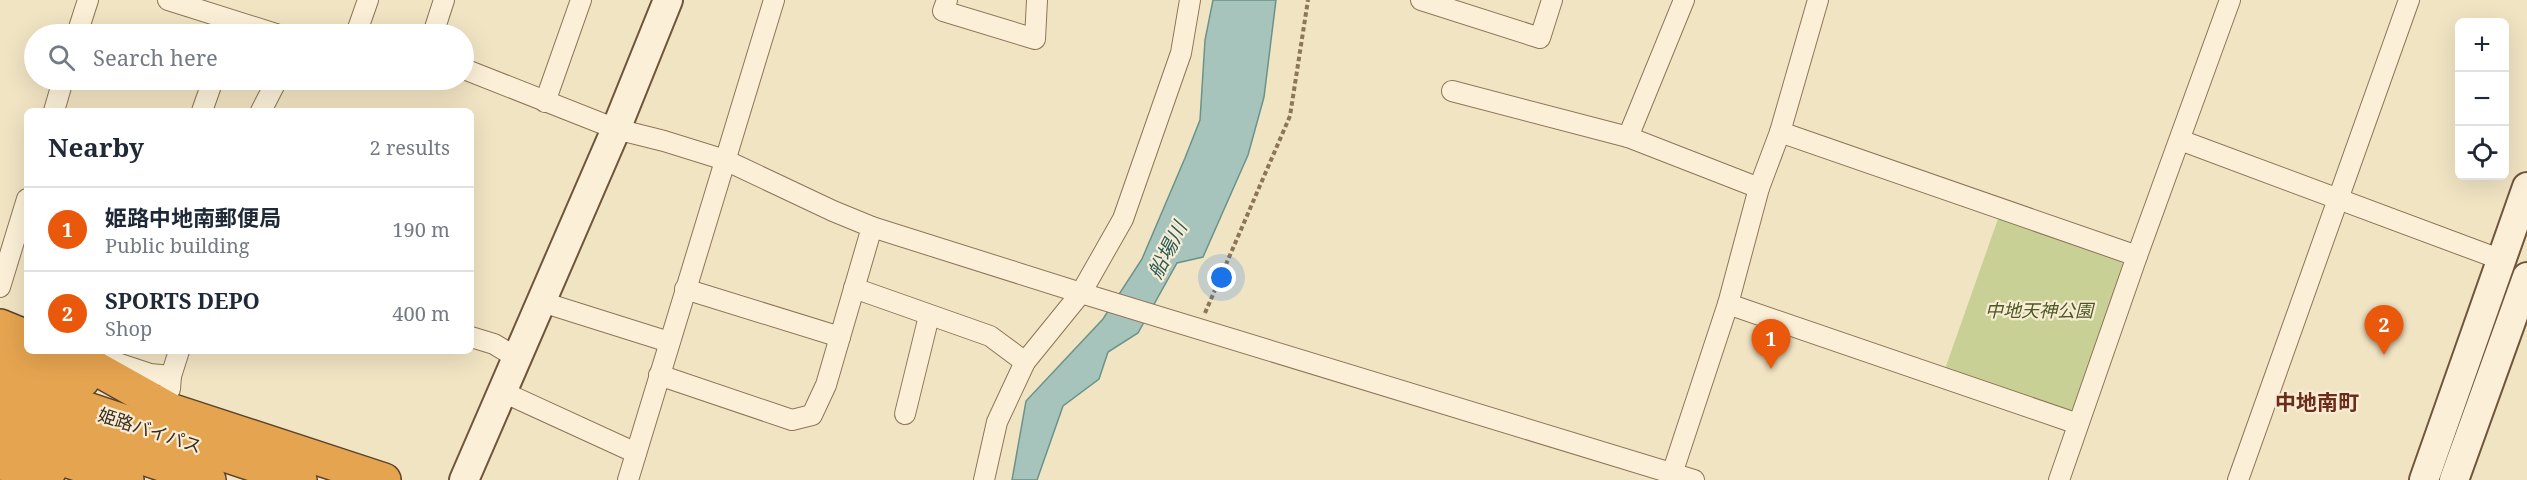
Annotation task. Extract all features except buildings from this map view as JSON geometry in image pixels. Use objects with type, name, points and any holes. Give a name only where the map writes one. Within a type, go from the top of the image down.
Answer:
[{"type":"highway","points":[[0,326],[24,334]]},
{"type":"highway","points":[[0,351],[384,480]]},
{"type":"highway","points":[[67,354],[170,410]]},
{"type":"highway","name":"姫路バイパス","points":[[0,380],[300,480]]},
{"type":"highway","name":"姫路バイパス","points":[[0,410],[209,480]]},
{"type":"highway","points":[[0,439],[127,480]]},
{"type":"highway","points":[[0,464],[127,480]]},
{"type":"street","points":[[80,24],[88,0]]},
{"type":"street","points":[[168,0],[220,24]]},
{"type":"street","points":[[360,24],[368,0]]},
{"type":"street","points":[[436,24],[444,0]]},
{"type":"street","points":[[545,102],[581,0]]},
{"type":"street","points":[[464,480],[616,129],[669,0]]},
{"type":"street","points":[[628,480],[774,0]]},
{"type":"street","points":[[947,0],[943,11],[1035,39],[1037,0]]},
{"type":"street","points":[[984,480],[997,422],[1025,362],[1081,293],[1123,219],[1181,53],[1190,0]]},
{"type":"street","points":[[1421,0],[1540,38],[1552,0]]},
{"type":"street","points":[[1628,137],[1684,0]]},
{"type":"street","points":[[1672,476],[1728,304],[1759,188],[1780,132],[1818,0]]},
{"type":"street","points":[[2059,480],[2230,0]]},
{"type":"street","points":[[2238,480],[2409,0]]},
{"type":"street","points":[[474,73],[616,129],[725,160],[872,227],[1672,476],[1694,480]]},
{"type":"street","points":[[55,108],[60,90]]},
{"type":"street","points":[[203,108],[209,90]]},
{"type":"street","points":[[263,108],[272,90]]},
{"type":"street","points":[[1452,91],[1628,137],[1759,188]]},
{"type":"street","points":[[1780,132],[2137,256]]},
{"type":"street","points":[[2180,140],[2502,260]]},
{"type":"street","points":[[2424,480],[2527,188]]},
{"type":"street","points":[[0,287],[24,209]]},
{"type":"street","points":[[659,375],[792,420],[812,415],[826,385],[872,227]]},
{"type":"street","points":[[2454,480],[2527,277]]},
{"type":"street","points":[[854,288],[990,336],[1025,362]]},
{"type":"street","points":[[686,290],[840,337]]},
{"type":"street","points":[[542,302],[669,342]]},
{"type":"street","points":[[1728,304],[2078,424]]},
{"type":"street","points":[[905,414],[929,316]]},
{"type":"street","points":[[474,338],[494,344],[517,358]]},
{"type":"street","points":[[91,354],[150,374],[171,376]]},
{"type":"street","points":[[170,410],[171,376],[178,354]]},
{"type":"street","points":[[502,392],[636,453]]},
{"type":"path","points":[[1198,328],[1290,116],[1308,0]]},
{"type":"green space","name":"中地天神公園","points":[[1999,216],[2120,259],[2125,270],[2077,409],[2068,411],[1945,369]]},
{"type":"water","name":"船場川","points":[[1213,0],[1276,0],[1264,97],[1248,155],[1203,257],[1177,263],[1138,333],[1108,352],[1099,379],[1063,406],[1037,480],[1012,480],[1026,401],[1103,319],[1142,259],[1185,158],[1200,120],[1205,40]]},
{"type":"place","name":"SPORTS DEPO","points":[[2384,355]]},
{"type":"place","name":"姫路中地南郵便局","points":[[1771,369]]},
{"type":"district","name":"中地南町","points":[[2317,402]]}]
